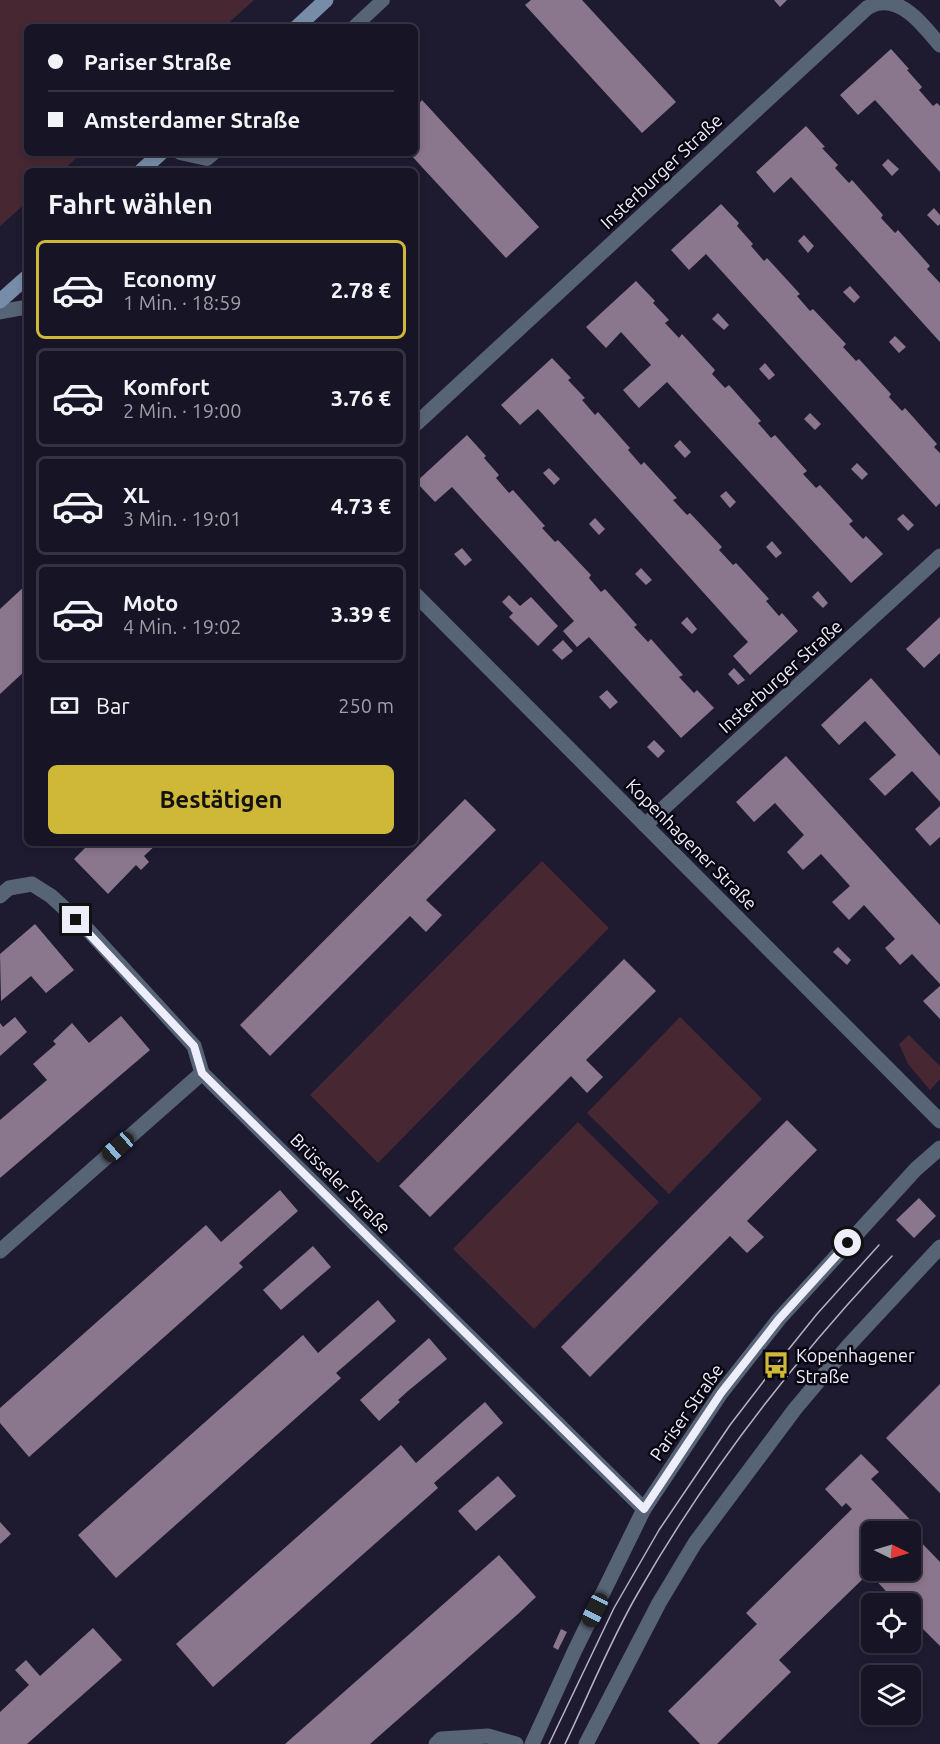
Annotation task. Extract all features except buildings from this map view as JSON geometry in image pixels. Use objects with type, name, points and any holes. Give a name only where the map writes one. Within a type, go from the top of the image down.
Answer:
[{"type":"main road","points":[[300,24],[326,0]]},
{"type":"main road","points":[[144,168],[158,156]]},
{"type":"main road","points":[[0,302],[24,280]]},
{"type":"street","name":"Insterburger Straße","points":[[418,422],[867,8],[880,3],[902,7],[914,16],[940,45]]},
{"type":"street","points":[[0,312],[24,308]]},
{"type":"street","name":"Insterburger Straße","points":[[645,825],[940,556]]},
{"type":"street","name":"Kopenhagener Straße","points":[[418,597],[940,1121]]},
{"type":"street","points":[[0,896],[9,888],[32,884],[51,896],[89,931],[194,1046],[202,1073],[0,1251]]},
{"type":"street","name":"Brüsseler Straße","points":[[202,1073],[644,1509]]},
{"type":"street","name":"Pariser Straße","points":[[532,1744],[644,1509],[721,1393],[779,1319],[916,1169],[940,1148]]},
{"type":"street","points":[[586,1744],[659,1603],[695,1543],[795,1409],[848,1346],[940,1247]]},
{"type":"street","points":[[436,1744],[441,1739],[488,1736],[516,1744]]},
{"type":"lane","points":[[357,24],[383,0]]},
{"type":"lane","points":[[194,156],[207,159],[210,156]]},
{"type":"shaded area","points":[[0,0],[254,0],[227,24],[24,24],[24,156],[79,156],[65,168],[24,168],[24,205],[0,226]]},
{"type":"shaded area","points":[[542,861],[609,928],[378,1163],[310,1095]]},
{"type":"shaded area","points":[[680,1017],[762,1099],[669,1194],[587,1113]]},
{"type":"shaded area","points":[[909,1035],[940,1066],[940,1079],[930,1090],[908,1064],[899,1044]]},
{"type":"shaded area","points":[[578,1122],[659,1202],[534,1329],[453,1249]]},
{"type":"tram line","points":[[549,1744],[614,1608],[659,1530],[730,1425],[776,1365],[817,1314],[879,1245]]},
{"type":"tram line","points":[[565,1744],[628,1611],[665,1547],[694,1503],[787,1375],[892,1256]]},
{"type":"place","name":"Kopenhagener Straße","points":[[776,1365]]},
{"type":"route","points":[[76,920],[89,931],[194,1046],[202,1073],[644,1509],[721,1393],[779,1319],[848,1243]]}]
